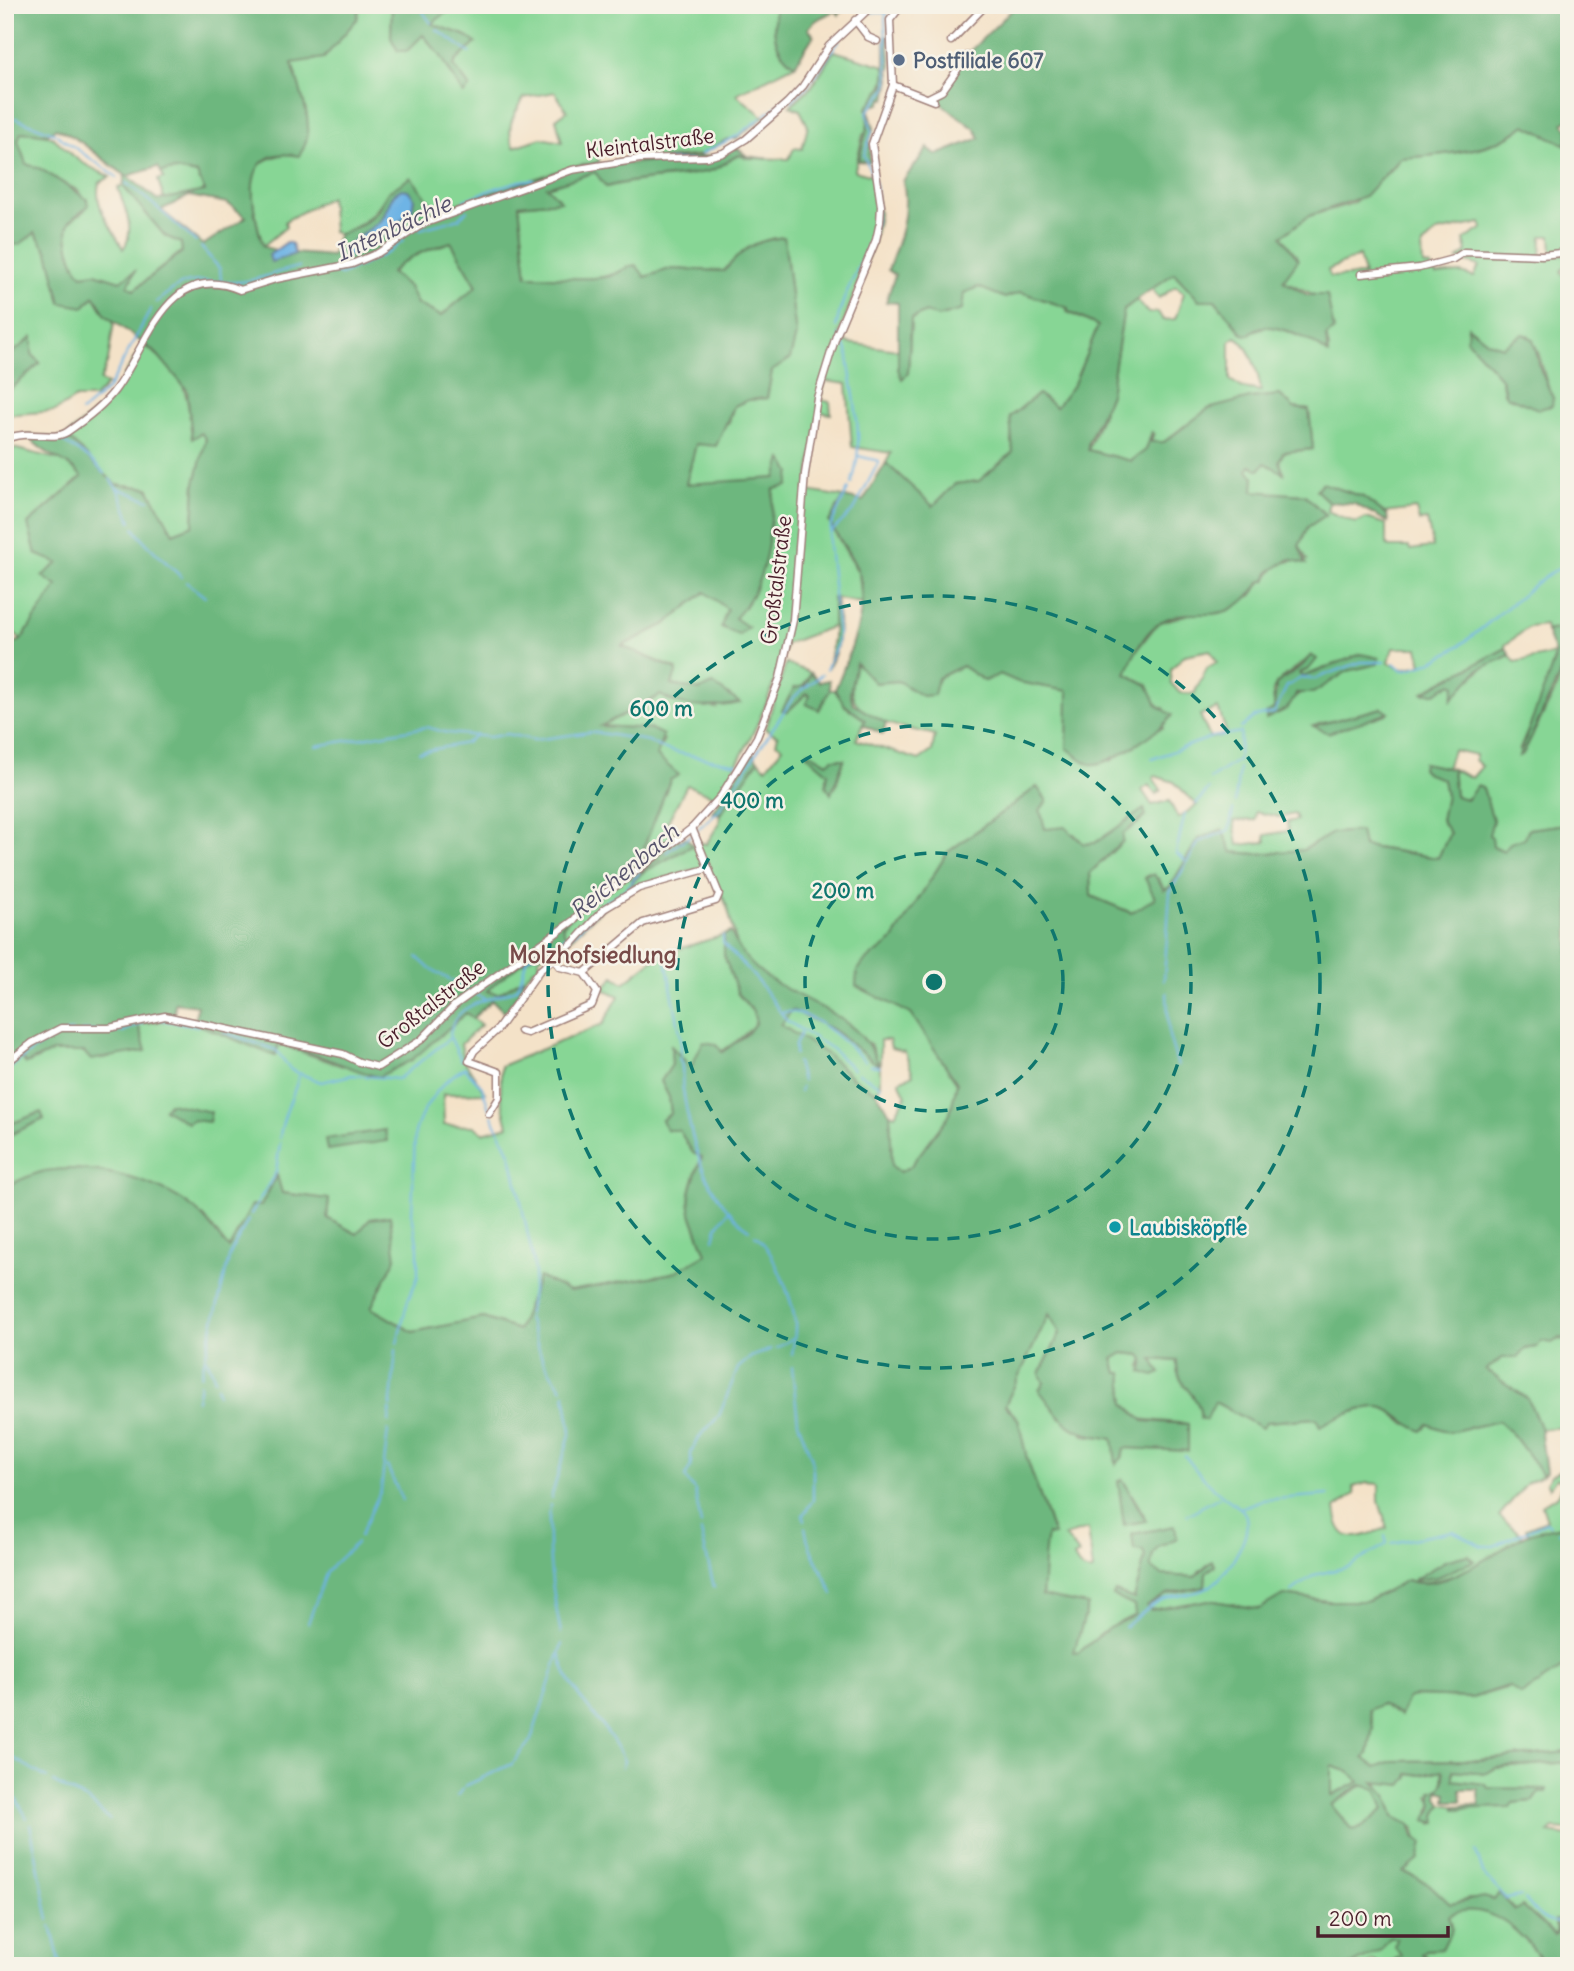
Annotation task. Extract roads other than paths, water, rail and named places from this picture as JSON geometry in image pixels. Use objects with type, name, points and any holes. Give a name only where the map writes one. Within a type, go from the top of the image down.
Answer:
[{"type":"street","name":"Kleintalstraße","points":[[5,439],[23,433],[54,436],[68,431],[114,391],[131,367],[148,331],[172,299],[206,281],[224,283],[240,290],[276,279],[338,269],[378,253],[423,223],[572,170],[640,159],[703,157],[736,145],[789,101],[829,46],[873,5]]},
{"type":"street","name":"Großtalstraße","points":[[5,1064],[32,1043],[61,1028],[108,1028],[165,1016],[343,1054],[378,1067],[421,1040],[455,1005],[555,934],[573,920],[585,905],[693,831],[721,796],[757,737],[780,678],[793,620],[809,437],[822,378],[836,336],[876,240],[881,206],[872,144],[893,85],[893,48],[889,25],[902,5]]},
{"type":"street","points":[[951,41],[986,5]]},
{"type":"street","points":[[855,20],[868,37],[877,41]]},
{"type":"street","points":[[893,85],[931,99],[942,91],[967,56]]},
{"type":"street","points":[[1361,274],[1419,268],[1453,259],[1464,252],[1542,255],[1569,252]]},
{"type":"street","points":[[584,973],[643,922],[716,901],[719,894],[706,869],[693,831]]},
{"type":"street","points":[[489,1114],[499,1098],[499,1072],[469,1062],[471,1055],[498,1029],[536,975],[573,943],[604,909],[624,896],[706,869]]},
{"type":"street","points":[[520,1031],[527,1033],[592,1005],[597,992],[584,973],[560,967],[553,958]]},
{"type":"water","points":[[402,189],[408,190],[414,198],[412,211],[377,240],[349,256],[344,255],[354,240],[381,220],[393,195]]},
{"type":"water","points":[[287,242],[292,244],[295,254],[271,262],[269,255]]},
{"type":"waterway","points":[[418,5],[431,23]]},
{"type":"waterway","name":"Reichenbach","points":[[871,173],[864,155],[872,132],[867,112],[886,90],[888,82],[885,19],[888,8]]},
{"type":"waterway","name":"Intenbächle","points":[[870,12],[885,13]]},
{"type":"waterway","points":[[436,29],[470,53]]},
{"type":"waterway","name":"Intenbächle","points":[[791,101],[808,85],[839,41]]},
{"type":"waterway","name":"Intenbächle","points":[[765,115],[786,99]]},
{"type":"waterway","points":[[15,118],[54,133],[117,177]]},
{"type":"waterway","name":"Intenbächle","points":[[701,154],[737,136],[761,118]]},
{"type":"waterway","name":"Intenbächle","points":[[668,161],[693,161]]},
{"type":"waterway","name":"Reichenbach","points":[[836,327],[841,306],[871,239],[876,200],[873,176]]},
{"type":"waterway","name":"Intenbächle","points":[[466,204],[464,200],[489,191],[519,181],[534,180]]},
{"type":"waterway","points":[[126,183],[196,242]]},
{"type":"waterway","name":"Intenbächle","points":[[420,229],[459,219],[467,210]]},
{"type":"waterway","name":"Intenbächle","points":[[333,272],[341,275],[389,252],[404,240]]},
{"type":"waterway","points":[[201,247],[220,269],[221,280]]},
{"type":"waterway","name":"Intenbächle","points":[[157,302],[188,282],[247,281],[299,267]]},
{"type":"waterway","name":"Intenbächle","points":[[81,412],[108,389],[151,309]]},
{"type":"waterway","name":"Reichenbach","points":[[839,335],[847,350],[857,418],[858,452],[851,484]]},
{"type":"waterway","points":[[60,440],[90,459],[105,474]]},
{"type":"waterway","name":"Reichenbach","points":[[831,532],[854,510],[879,461],[858,456]]},
{"type":"waterway","points":[[110,479],[120,493],[131,521]]},
{"type":"waterway","points":[[117,488],[149,500]]},
{"type":"waterway","name":"Reichenbach","points":[[826,670],[837,644],[838,633],[829,544],[831,525],[848,489]]},
{"type":"waterway","points":[[134,528],[181,577]]},
{"type":"waterway","points":[[1394,663],[1402,670],[1449,653],[1540,580],[1569,566]]},
{"type":"waterway","points":[[186,582],[205,597]]},
{"type":"waterway","points":[[1241,728],[1254,717],[1274,713],[1287,686],[1301,678],[1314,679],[1361,662],[1385,662]]},
{"type":"waterway","name":"Reichenbach","points":[[697,830],[718,811],[793,698],[822,674]]},
{"type":"waterway","points":[[316,746],[426,727],[448,733],[490,737],[507,734],[534,740],[591,732]]},
{"type":"waterway","points":[[593,732],[649,741],[678,753],[737,764]]},
{"type":"waterway","points":[[1152,759],[1212,737],[1241,732],[1238,760],[1210,779]]},
{"type":"waterway","points":[[419,752],[466,743],[476,734]]},
{"type":"waterway","points":[[1235,802],[1239,768]]},
{"type":"waterway","points":[[1196,804],[1209,789]]},
{"type":"waterway","points":[[1164,980],[1170,892],[1199,842],[1229,830],[1233,810]]},
{"type":"waterway","points":[[1185,813],[1176,853],[1185,861]]},
{"type":"waterway","name":"Reichenbach","points":[[666,852],[693,834]]},
{"type":"waterway","name":"Reichenbach","points":[[224,1032],[276,1050],[291,1070],[321,1082],[352,1075],[398,1079],[450,1038],[457,1016],[465,1009],[518,988],[527,958],[577,931],[606,901],[624,890],[639,873]]},
{"type":"waterway","points":[[723,936],[723,943],[757,980],[787,1021],[832,1049],[853,1069]]},
{"type":"waterway","points":[[664,950],[681,1038],[681,1056]]},
{"type":"waterway","points":[[417,957],[429,968],[468,990]]},
{"type":"waterway","points":[[1167,993],[1169,1036],[1178,1066]]},
{"type":"waterway","name":"Reichenbach","points":[[476,995],[485,999]]},
{"type":"waterway","points":[[781,1013],[802,1014],[814,1020],[838,1036],[865,1061]]},
{"type":"waterway","name":"Reichenbach","points":[[162,1020],[198,1026]]},
{"type":"waterway","name":"Reichenbach","points":[[81,1031],[122,1032],[143,1023]]},
{"type":"waterway","name":"Reichenbach","points":[[5,1073],[45,1042],[72,1031]]},
{"type":"waterway","points":[[795,1054],[795,1045],[801,1033]]},
{"type":"waterway","points":[[451,1039],[461,1060]]},
{"type":"waterway","points":[[679,1058],[691,1130],[702,1167],[721,1201],[749,1230]]},
{"type":"waterway","points":[[797,1062],[802,1081]]},
{"type":"waterway","points":[[871,1065],[880,1067]]},
{"type":"waterway","points":[[464,1067],[482,1087],[489,1109]]},
{"type":"waterway","points":[[397,1343],[408,1300],[418,1277],[418,1248],[412,1214],[415,1132],[434,1095],[448,1079],[465,1068]]},
{"type":"waterway","points":[[858,1073],[881,1086]]},
{"type":"waterway","points":[[280,1138],[282,1124],[299,1076]]},
{"type":"waterway","points":[[800,1091],[801,1087]]},
{"type":"waterway","points":[[492,1116],[511,1155],[532,1254],[535,1271],[528,1318],[543,1361],[562,1389]]},
{"type":"waterway","points":[[251,1214],[276,1172],[280,1143]]},
{"type":"waterway","points":[[714,1239],[717,1227],[729,1210]]},
{"type":"waterway","points":[[201,1375],[230,1254],[248,1220]]},
{"type":"waterway","points":[[755,1235],[775,1262],[790,1301],[795,1327],[792,1355]]},
{"type":"waterway","points":[[777,1348],[793,1338]]},
{"type":"waterway","points":[[701,1525],[695,1491],[685,1477],[691,1466],[691,1452],[700,1436],[719,1416],[738,1368],[751,1357],[771,1349]]},
{"type":"waterway","points":[[389,1422],[396,1350]]},
{"type":"waterway","points":[[206,1357],[215,1379]]},
{"type":"waterway","points":[[792,1367],[798,1422],[812,1459],[813,1500],[803,1515],[805,1520]]},
{"type":"waterway","points":[[197,1400],[200,1384]]},
{"type":"waterway","points":[[217,1386],[218,1394]]},
{"type":"waterway","points":[[551,1498],[571,1431],[565,1394]]},
{"type":"waterway","points":[[360,1536],[381,1490],[388,1430]]},
{"type":"waterway","points":[[1185,1456],[1210,1485],[1240,1508],[1262,1500],[1328,1495]]},
{"type":"waterway","points":[[387,1466],[402,1500]]},
{"type":"waterway","points":[[1563,1466],[1569,1467]]},
{"type":"waterway","points":[[1187,1515],[1219,1497]]},
{"type":"waterway","points":[[550,1505],[551,1569],[561,1633]]},
{"type":"waterway","points":[[1125,1627],[1159,1601],[1201,1591],[1219,1579],[1233,1560],[1245,1536],[1247,1525],[1240,1508]]},
{"type":"waterway","points":[[1392,1543],[1453,1531],[1482,1546],[1494,1546],[1546,1522],[1550,1525]]},
{"type":"waterway","points":[[805,1527],[813,1553],[833,1594]]},
{"type":"waterway","points":[[701,1532],[714,1587]]},
{"type":"waterway","points":[[1558,1532],[1569,1533]]},
{"type":"waterway","points":[[1292,1591],[1314,1575],[1348,1567],[1387,1544],[1385,1536]]},
{"type":"waterway","points":[[308,1623],[327,1571],[356,1543]]},
{"type":"waterway","points":[[465,1786],[512,1764],[531,1740],[562,1644]]},
{"type":"waterway","points":[[560,1655],[580,1697],[617,1747],[624,1761],[622,1767]]},
{"type":"waterway","points":[[5,1753],[47,1778]]},
{"type":"waterway","points":[[5,1779],[27,1818]]},
{"type":"waterway","points":[[53,1782],[89,1801],[110,1820]]},
{"type":"waterway","points":[[457,1796],[463,1788]]},
{"type":"waterway","points":[[30,1824],[49,1920]]},
{"type":"waterway","points":[[1476,1851],[1483,1873],[1506,1899],[1521,1896]]},
{"type":"waterway","points":[[1525,1899],[1543,1919],[1558,1922],[1561,1931],[1569,1939]]},
{"type":"waterway","points":[[51,1926],[61,1966]]},
{"type":"place","name":"Postfiliale 607","points":[[899,60]]},
{"type":"place","name":"Laubisköpfle","points":[[1115,1227]]},
{"type":"district","name":"Molzhofsiedlung","points":[[593,954]]}]
